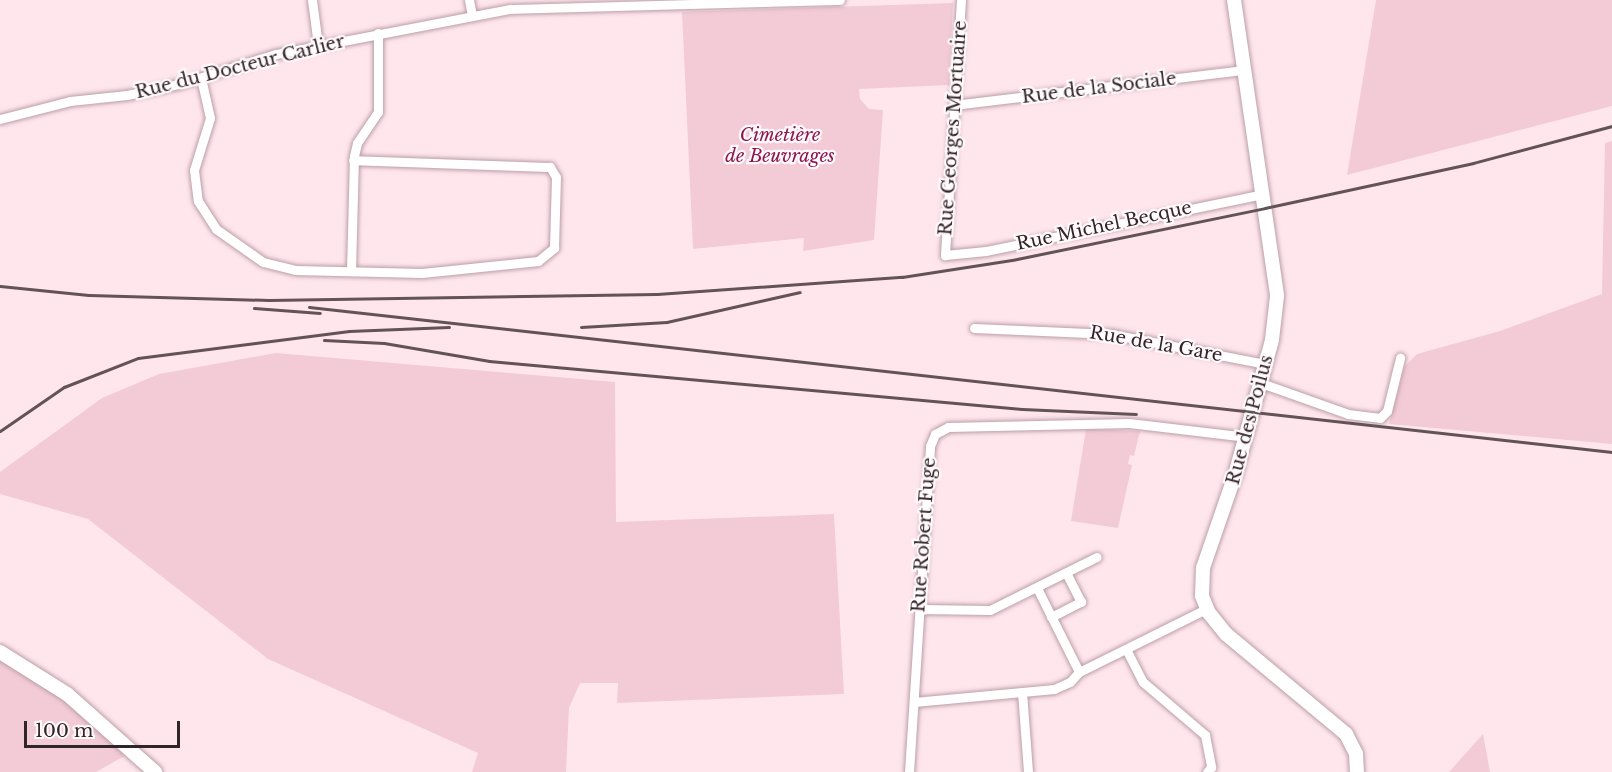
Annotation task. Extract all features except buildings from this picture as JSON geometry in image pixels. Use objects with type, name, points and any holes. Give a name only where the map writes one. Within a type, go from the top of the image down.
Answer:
[{"type":"street","points":[[312,0],[318,45]]},
{"type":"street","points":[[469,0],[472,16]]},
{"type":"street","name":"Rue du Docteur Carlier","points":[[0,119],[70,101],[127,95],[201,78],[318,45],[472,16],[535,7],[597,3],[840,0]]},
{"type":"street","name":"Rue Georges Mortuaire","points":[[945,255],[961,0]]},
{"type":"street","name":"Rue des Poilus","points":[[1206,609],[1202,573],[1247,437],[1266,364],[1277,289],[1234,0]]},
{"type":"street","points":[[351,272],[353,160],[357,143],[378,112],[378,33]]},
{"type":"street","name":"Rue de la Sociale","points":[[954,105],[1244,70]]},
{"type":"street","points":[[201,78],[210,123],[196,160],[194,182],[208,219],[226,238],[269,265],[351,272],[422,273],[538,261],[550,254],[556,241],[556,177],[547,166],[353,160]]},
{"type":"street","name":"Rue Michel Becque","points":[[945,255],[986,251],[1263,194]]},
{"type":"street","name":"Rue de la Gare","points":[[974,328],[1111,334],[1266,364]]},
{"type":"street","points":[[1261,383],[1348,414],[1380,418],[1388,411],[1400,358]]},
{"type":"street","name":"Rue Robert Fuge","points":[[909,772],[930,446],[942,430],[1129,423],[1247,437]]},
{"type":"street","points":[[919,609],[986,611],[1097,557]]},
{"type":"street","points":[[1052,617],[1081,602],[1066,573]]},
{"type":"street","points":[[1036,588],[1079,672]]},
{"type":"street","points":[[914,702],[1054,689],[1070,682],[1079,672],[1206,609],[1226,634],[1342,729],[1354,747],[1357,772]]},
{"type":"street","points":[[1126,648],[1143,682],[1205,735],[1210,767],[1207,772]]},
{"type":"street","points":[[0,652],[67,694],[155,772]]},
{"type":"street","points":[[1022,692],[1028,772]]},
{"type":"green space","points":[[1376,0],[1612,0],[1612,106],[1347,175]]},
{"type":"green space","name":"Cimetière de Beuvrages","points":[[953,3],[949,85],[859,89],[860,99],[869,109],[883,110],[874,240],[803,251],[804,238],[693,249],[682,12]]},
{"type":"green space","points":[[1612,141],[1612,444],[1389,424],[1405,366],[1417,354],[1500,331],[1602,294],[1605,143]]},
{"type":"green space","points":[[276,353],[615,382],[616,522],[834,514],[844,694],[617,703],[618,683],[580,683],[569,708],[566,772],[472,772],[478,753],[268,659],[88,519],[0,494],[0,472],[102,398],[159,374]]},
{"type":"green space","points":[[1086,429],[1140,431],[1134,456],[1130,455],[1128,464],[1132,465],[1118,528],[1071,521]]},
{"type":"green space","points":[[0,657],[44,683],[128,754],[96,772],[0,772]]},
{"type":"green space","points":[[1483,734],[1490,772],[1449,772]]},
{"type":"railway","points":[[0,286],[89,295],[269,300],[657,294],[902,277],[1012,260],[1265,208],[1473,163],[1612,126]]},
{"type":"railway","points":[[581,327],[667,322],[800,292]]},
{"type":"railway","points":[[309,307],[1612,452]]},
{"type":"railway","points":[[254,308],[320,313]]},
{"type":"railway","points":[[0,431],[64,387],[138,358],[349,331],[449,327]]},
{"type":"railway","points":[[324,340],[384,343],[489,361],[1022,409],[1136,414]]}]
